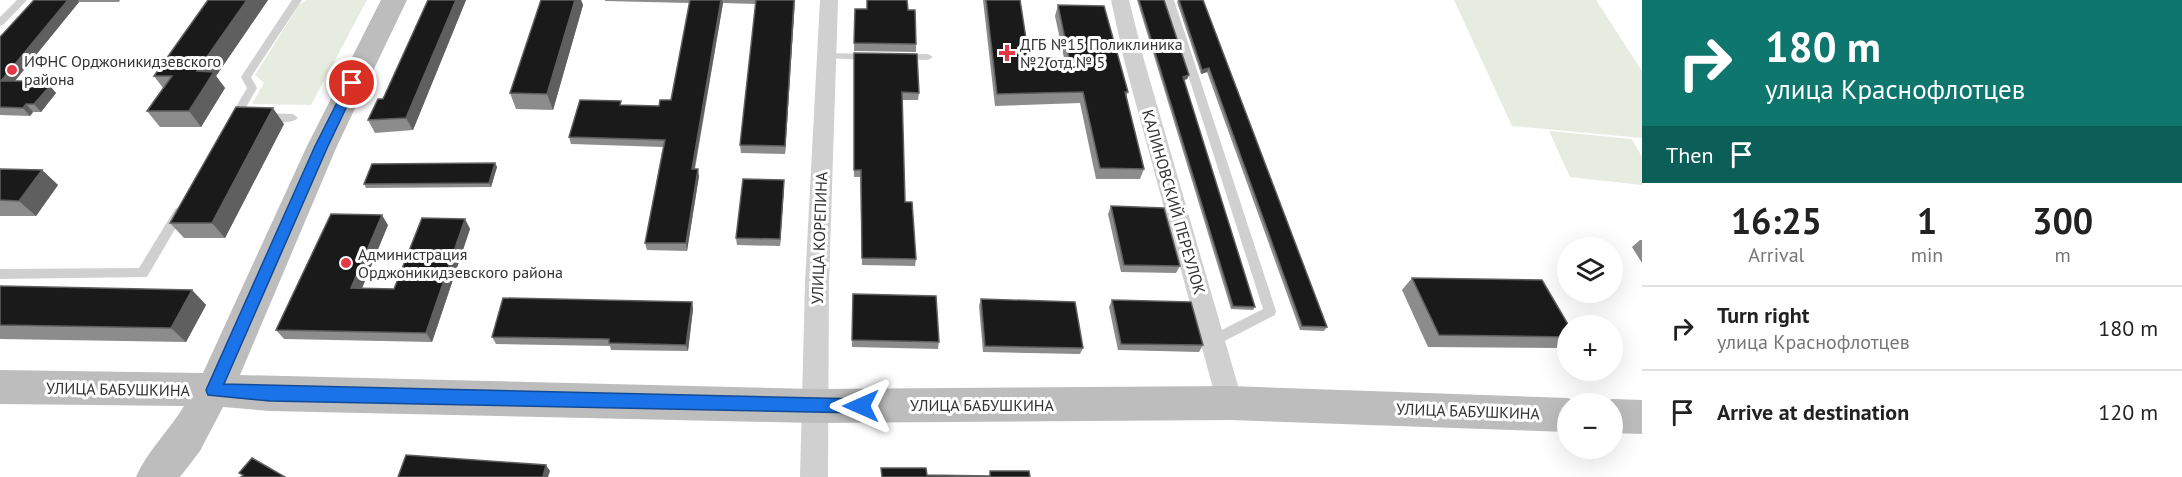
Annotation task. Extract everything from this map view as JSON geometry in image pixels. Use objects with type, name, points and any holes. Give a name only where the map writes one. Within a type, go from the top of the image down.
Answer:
[{"type":"street","points":[[156,477],[186,438],[213,390],[322,146],[394,0]]},
{"type":"street","name":"УЛИЦА КОРЕПИНА","points":[[814,477],[821,177],[829,0]]},
{"type":"street","name":"КАЛИНОВСКИЙ ПЕРЕУЛОК","points":[[1120,0],[1134,60],[1230,403]]},
{"type":"street","name":"УЛИЦА БАБУШКИНА","points":[[0,387],[213,390],[270,394],[815,406],[1230,403],[1557,415]]},
{"type":"street","points":[[1623,416],[1642,417]]},
{"type":"lane","points":[[0,23],[22,0]]},
{"type":"lane","points":[[224,136],[252,88],[246,77],[297,0]]},
{"type":"lane","points":[[1169,0],[1270,311],[1213,341]]},
{"type":"lane","points":[[828,56],[928,57]]},
{"type":"lane","points":[[235,117],[293,118]]},
{"type":"lane","points":[[0,274],[143,273],[183,205]]},
{"type":"shaded area","points":[[306,0],[367,0],[311,105],[252,104],[264,83],[255,75],[299,5]]},
{"type":"shaded area","points":[[1454,0],[1596,0],[1642,71],[1642,138],[1512,126]]},
{"type":"shaded area","points":[[1549,131],[1632,139],[1642,157],[1642,185],[1570,177]]},
{"type":"building","points":[[34,0],[68,0],[1,81],[42,81],[40,85],[50,86],[34,104],[26,104],[23,108],[0,107],[0,37]]},
{"type":"building","points":[[208,0],[247,0],[197,71],[214,72],[189,111],[147,111],[172,76],[154,76]]},
{"type":"building","points":[[428,0],[456,0],[406,118],[368,120],[378,99],[383,99]]},
{"type":"building","points":[[541,0],[575,0],[547,94],[510,93]]},
{"type":"building","points":[[690,0],[721,0],[692,169],[698,169],[686,243],[645,243],[665,140],[569,137],[580,100],[621,101],[620,105],[659,106],[660,100],[671,100]]},
{"type":"building","points":[[756,0],[794,0],[785,146],[740,145]]},
{"type":"building","points":[[867,0],[907,0],[908,10],[915,10],[916,44],[854,43],[855,9],[867,9]]},
{"type":"building","points":[[986,0],[1020,0],[1029,58],[1069,58],[1058,5],[1104,6],[1128,92],[1125,92],[1144,169],[1100,168],[1083,92],[997,94]]},
{"type":"building","points":[[1139,0],[1164,0],[1189,75],[1183,77],[1255,307],[1233,306]]},
{"type":"building","points":[[1179,0],[1203,0],[1327,327],[1302,326],[1209,68],[1202,70]]},
{"type":"building","points":[[854,53],[917,54],[919,93],[902,92],[905,202],[912,202],[916,259],[862,258],[861,170],[854,170]]},
{"type":"building","points":[[236,107],[273,108],[212,223],[170,223]]},
{"type":"building","points":[[495,163],[489,183],[364,184],[372,164]]},
{"type":"building","points":[[0,169],[42,170],[19,201],[0,200]]},
{"type":"building","points":[[743,179],[784,180],[780,239],[736,238]]},
{"type":"building","points":[[1111,206],[1164,208],[1180,266],[1124,265]]},
{"type":"building","name":"Администрация Орджоникидзевского района","points":[[331,214],[382,215],[351,288],[394,289],[422,218],[465,219],[426,333],[276,330]]},
{"type":"building","points":[[1412,278],[1542,280],[1563,315],[1557,315],[1557,337],[1439,335]]},
{"type":"building","points":[[0,286],[192,290],[171,328],[0,325]]},
{"type":"building","points":[[853,294],[936,296],[939,342],[852,340]]},
{"type":"building","points":[[503,298],[692,302],[686,345],[609,343],[609,339],[492,337]]},
{"type":"building","points":[[981,299],[1075,302],[1083,348],[985,346]]},
{"type":"building","points":[[1112,300],[1191,302],[1203,345],[1121,344]]},
{"type":"building","points":[[406,455],[546,465],[543,477],[398,477]]},
{"type":"building","points":[[252,458],[285,477],[241,477],[243,475],[239,473]]},
{"type":"building","points":[[881,468],[926,468],[927,475],[990,476],[990,471],[1029,471],[1030,477],[882,477]]},
{"type":"place","name":"ДГБ №15 Поликлиника №2 отд.№ 5","points":[[1007,53]]},
{"type":"place","name":"ИФНС Орджоникидзевского района","points":[[12,70]]},
{"type":"place","name":"Администрация Орджоникидзевского района","points":[[346,263]]},
{"type":"route","points":[[352,83],[322,146],[225,369],[213,390],[270,394],[861,406]]}]
